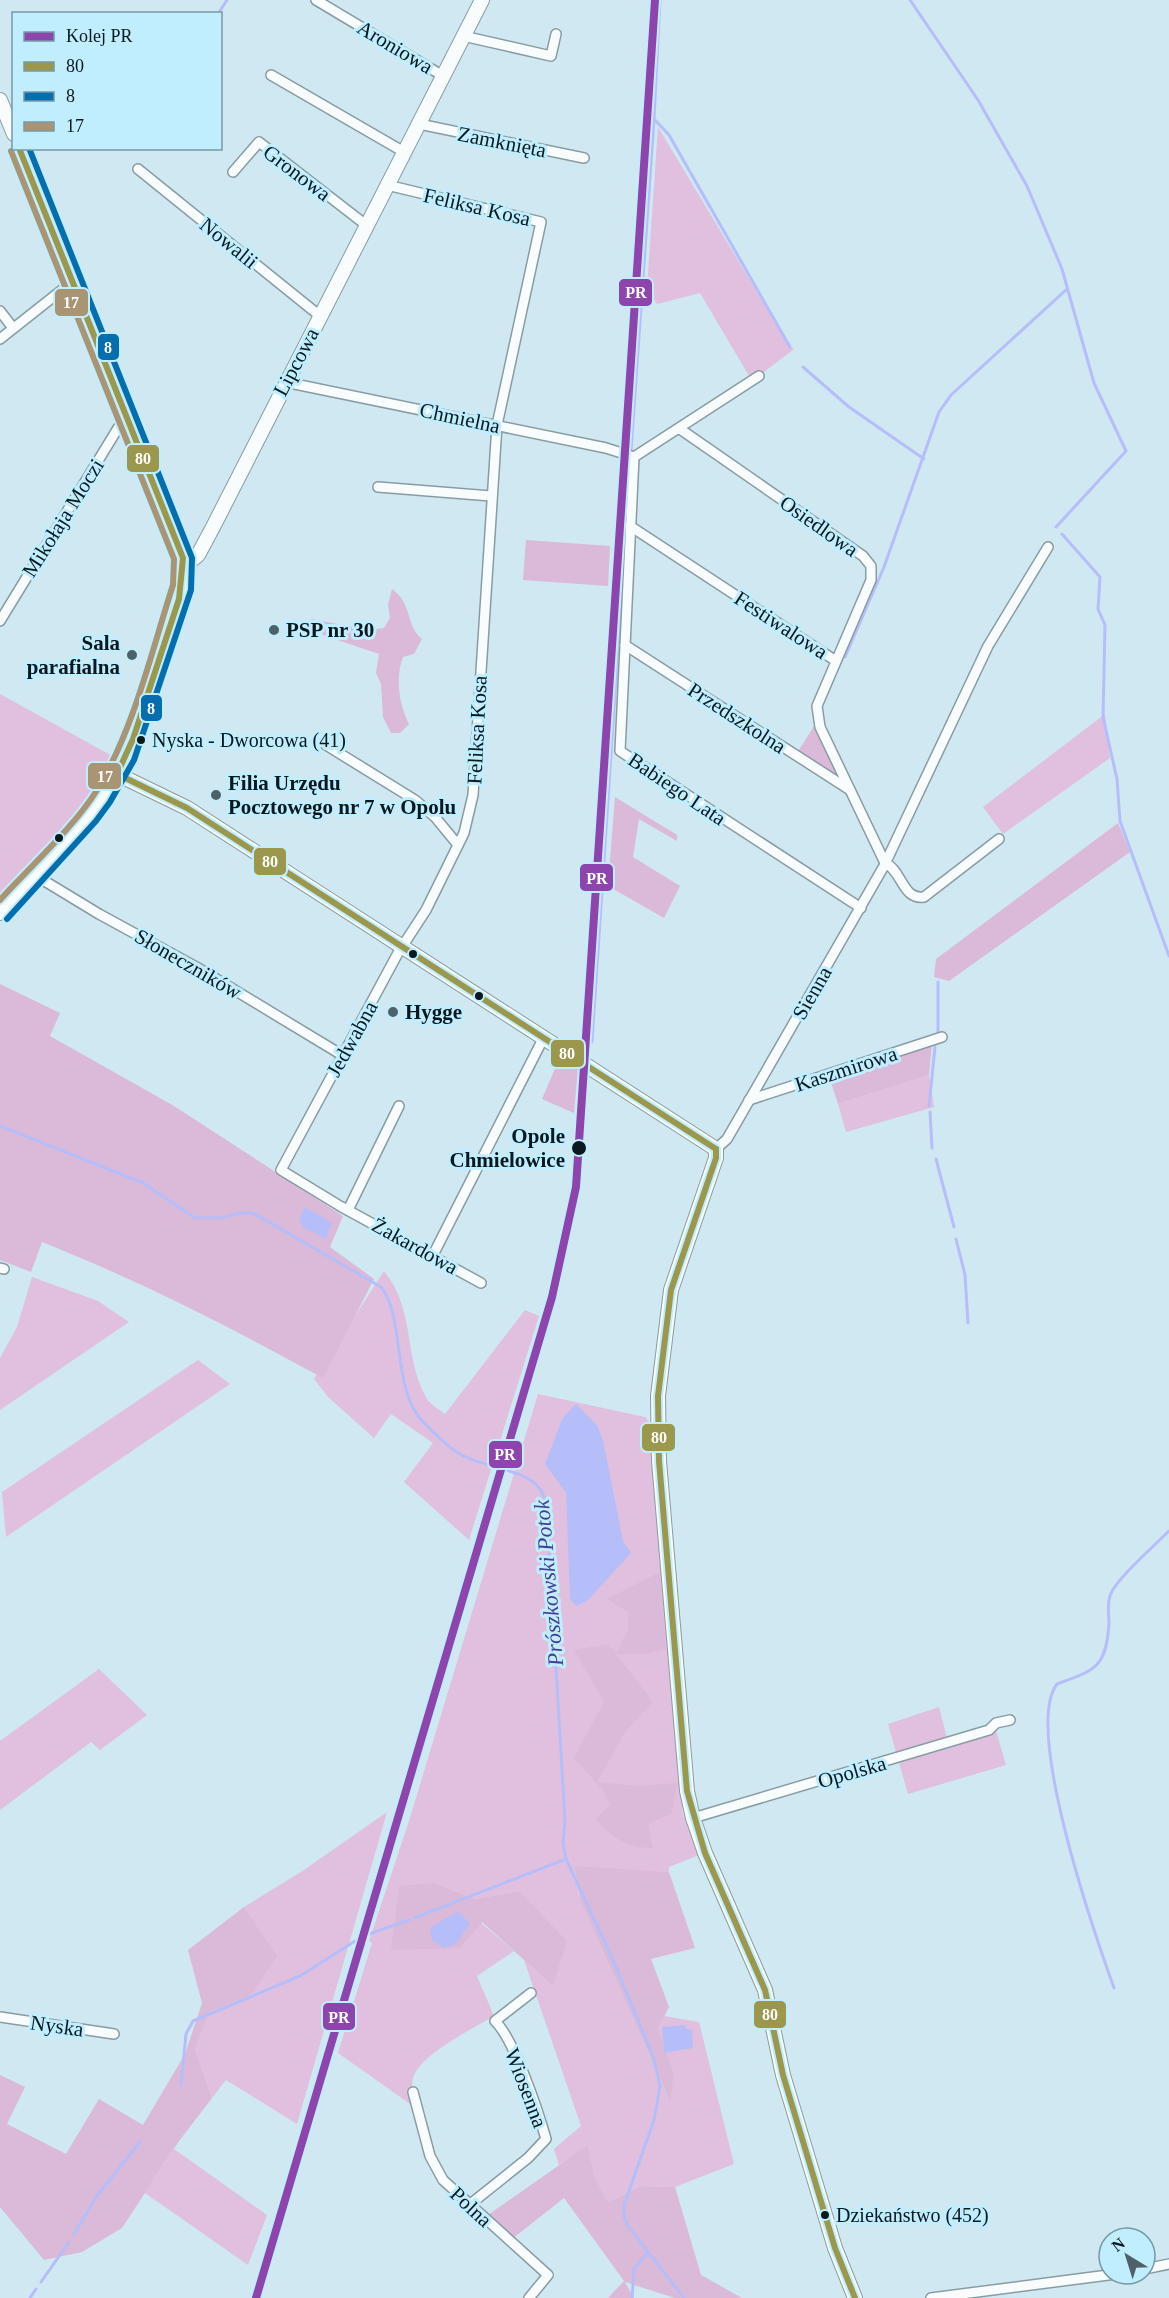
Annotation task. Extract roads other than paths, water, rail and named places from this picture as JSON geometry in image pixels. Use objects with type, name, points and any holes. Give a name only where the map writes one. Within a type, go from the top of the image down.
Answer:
[{"type":"street","name":"Aroniowa","points":[[316,0],[443,76]]},
{"type":"street","name":"Lipcowa","points":[[183,567],[198,555],[482,0]]},
{"type":"street","points":[[463,36],[551,56],[556,34]]},
{"type":"street","points":[[271,75],[404,152]]},
{"type":"street","points":[[0,100],[12,129]]},
{"type":"street","name":"Zamknięta","points":[[419,124],[584,158]]},
{"type":"street","name":"Gronowa","points":[[233,172],[259,142],[366,225]]},
{"type":"street","points":[[0,913],[89,815],[117,774],[133,739],[179,599],[183,567],[175,536],[21,150]]},
{"type":"street","name":"Nowalii","points":[[138,169],[320,316]]},
{"type":"street","name":"Feliksa Kosa","points":[[387,185],[541,222],[497,425],[473,795],[468,821],[458,845],[426,910],[402,947]]},
{"type":"street","points":[[0,339],[72,282]]},
{"type":"street","points":[[0,311],[13,328]]},
{"type":"street","points":[[634,456],[680,429],[759,376]]},
{"type":"street","name":"Chmielna","points":[[285,382],[497,425],[634,456]]},
{"type":"street","name":"Mikołaja Moczi","points":[[0,621],[126,416]]},
{"type":"street","name":"Osiedlowa","points":[[680,429],[870,563],[871,580],[836,661]]},
{"type":"street","name":"Babiego Lata","points":[[634,456],[620,751],[633,762],[861,908]]},
{"type":"street","points":[[378,487],[491,496]]},
{"type":"street","name":"Festiwalowa","points":[[630,526],[836,661],[816,714],[885,863],[892,866],[910,894],[917,898],[924,897],[999,839]]},
{"type":"street","name":"Sienna","points":[[693,1818],[687,1791],[659,1461],[660,1368],[671,1290],[716,1158],[716,1149],[727,1140],[861,908],[885,863],[988,646],[1047,548]]},
{"type":"street","name":"Przedszkolna","points":[[625,645],[850,790]]},
{"type":"street","points":[[326,745],[426,809],[458,845]]},
{"type":"street","points":[[117,774],[175,800],[716,1149]]},
{"type":"street","name":"Słoneczników","points":[[33,874],[99,914],[198,968],[342,1055]]},
{"type":"street","name":"Jedwabna","points":[[348,1210],[281,1170],[402,947]]},
{"type":"street","points":[[433,1255],[544,1037]]},
{"type":"street","name":"Kaszmirowa","points":[[749,1100],[942,1038]]},
{"type":"street","points":[[348,1210],[399,1106]]},
{"type":"street","name":"Żakardowa","points":[[348,1210],[481,1283]]},
{"type":"street","name":"Opolska","points":[[693,1818],[912,1755],[988,1730],[996,1723],[1010,1720]]},
{"type":"street","points":[[693,1818],[765,1990],[787,2088],[835,2248],[853,2297]]},
{"type":"street","name":"Wiosenna","points":[[468,2206],[528,2158],[546,2139],[517,2062],[502,2028],[495,2020],[531,1993]]},
{"type":"street","name":"Nyska","points":[[0,2017],[114,2034]]},
{"type":"street","name":"Polna","points":[[413,2092],[430,2156],[437,2170],[468,2206],[548,2275],[529,2298]]},
{"type":"street","points":[[932,2298],[1097,2276]]},
{"type":"water","points":[[305,1207],[332,1223],[326,1239],[303,1227],[299,1219]]},
{"type":"water","points":[[576,1404],[597,1425],[603,1440],[623,1541],[631,1553],[588,1600],[577,1606],[570,1600],[566,1493],[545,1464],[562,1419]]},
{"type":"water","points":[[458,1911],[470,1924],[456,1944],[443,1948],[432,1940],[430,1928]]},
{"type":"water","points":[[684,2025],[687,2029],[692,2030],[693,2048],[664,2053],[662,2027]]},
{"type":"waterway","points":[[219,12],[227,0]]},
{"type":"waterway","points":[[660,0],[654,119],[669,135],[790,347]]},
{"type":"waterway","points":[[910,0],[978,100],[1027,186],[1062,269],[1094,383],[1126,451],[1056,527]]},
{"type":"waterway","points":[[631,451],[654,120]]},
{"type":"waterway","points":[[845,657],[884,567],[939,412],[951,395],[1067,289]]},
{"type":"waterway","points":[[803,367],[849,407],[924,459]]},
{"type":"waterway","points":[[592,1042],[627,511]]},
{"type":"waterway","points":[[1062,534],[1100,577],[1098,609],[1105,625],[1103,717],[1117,779],[1120,821],[1169,956]]},
{"type":"waterway","points":[[938,982],[938,1035]]},
{"type":"waterway","points":[[929,1106],[935,1047]]},
{"type":"waterway","points":[[930,1112],[932,1148]]},
{"type":"waterway","name":"Prószkowski Potok","points":[[0,1126],[143,1183],[195,1218],[221,1218],[240,1213],[253,1213],[381,1287],[393,1314],[405,1387],[419,1417],[438,1437],[460,1454],[524,1476],[533,1482],[542,1493],[547,1515],[565,1820],[563,1843],[566,1859],[613,1960],[653,2056],[660,2086],[654,2120],[624,2205],[624,2216],[628,2226],[684,2298]]},
{"type":"waterway","points":[[936,1159],[954,1227]]},
{"type":"waterway","points":[[956,1239],[965,1275],[968,1323]]},
{"type":"waterway","points":[[1114,1988],[1079,1880],[1055,1786],[1049,1743],[1049,1708],[1057,1684],[1081,1675],[1101,1659],[1107,1639],[1109,1603],[1113,1589],[1169,1531]]},
{"type":"waterway","points":[[414,1918],[566,1859]]},
{"type":"waterway","points":[[369,1934],[409,1920]]},
{"type":"waterway","points":[[181,2085],[186,2034],[193,2021],[300,1976],[355,1941]]},
{"type":"waterway","points":[[74,2234],[97,2196],[140,2142]]},
{"type":"waterway","points":[[41,2282],[69,2242]]},
{"type":"waterway","points":[[632,2298],[634,2269],[648,2252]]},
{"type":"waterway","points":[[30,2298],[36,2289]]},
{"type":"rail line","name":"PR","points":[[256,2298],[552,1297],[576,1187],[655,0]]},
{"type":"place","name":"PSP nr 30","points":[[274,630]]},
{"type":"place","name":"Sala parafialna","points":[[132,655]]},
{"type":"place","name":"Nyska - Dworcowa (41)","points":[[141,740]]},
{"type":"place","name":"Filia Urzędu Pocztowego nr 7 w Opolu","points":[[216,795]]},
{"type":"place","name":"Hygge","points":[[393,1012]]},
{"type":"place","name":"Opole Chmielowice","points":[[579,1148]]},
{"type":"place","name":"Dziekaństwo (452)","points":[[825,2215]]}]
